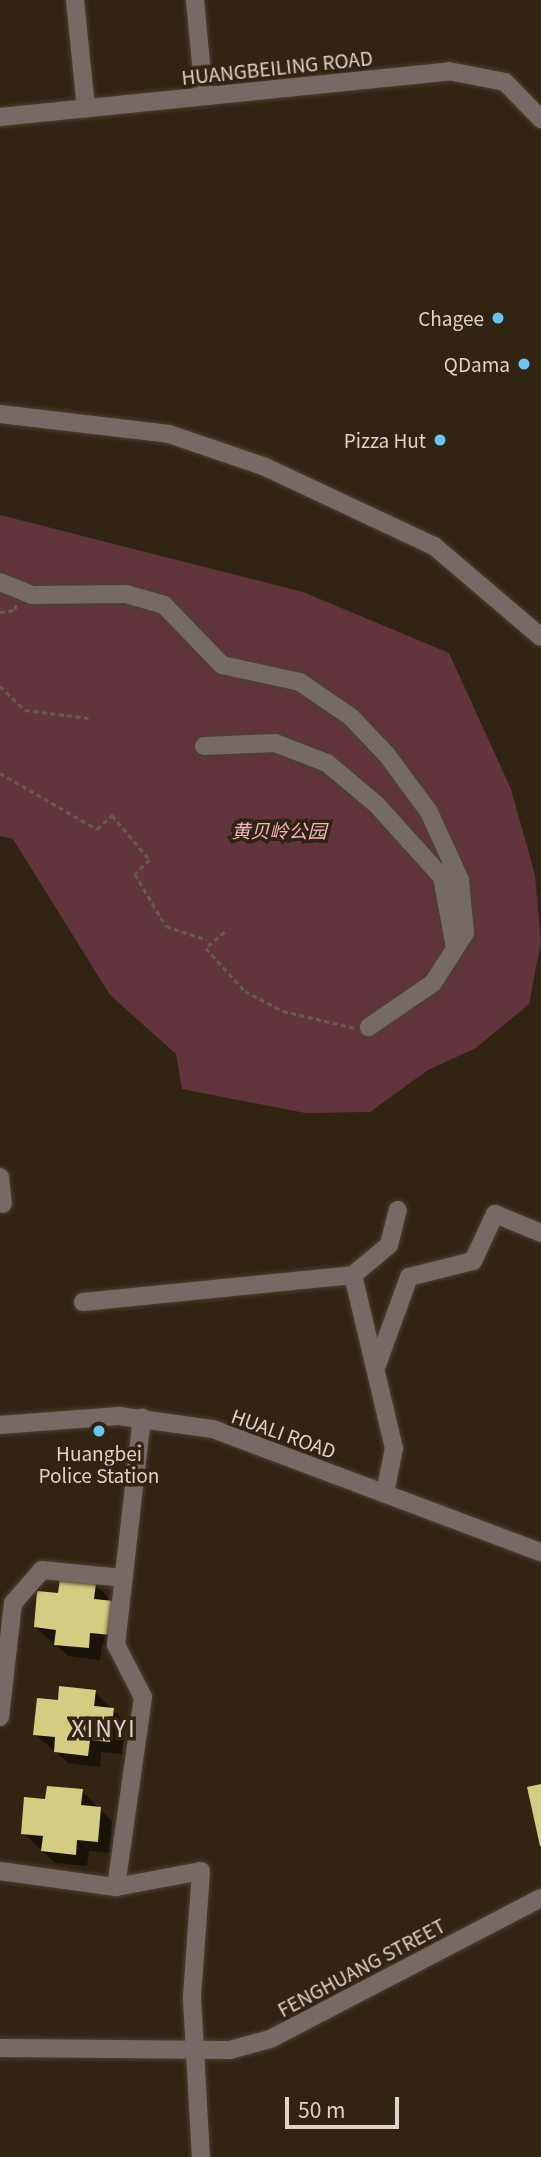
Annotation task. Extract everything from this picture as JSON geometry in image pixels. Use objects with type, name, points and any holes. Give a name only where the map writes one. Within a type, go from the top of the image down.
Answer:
[{"type":"street","points":[[75,0],[86,108]]},
{"type":"street","points":[[195,0],[204,96]]},
{"type":"street","name":"HUANGBEILING ROAD","points":[[0,117],[470,71],[505,82],[541,119]]},
{"type":"street","points":[[0,414],[169,433],[263,466],[434,546],[541,637]]},
{"type":"street","points":[[0,582],[33,595],[126,594],[164,605],[222,665],[300,682],[351,717],[429,812],[460,880],[465,933],[433,983],[369,1027]]},
{"type":"street","points":[[204,746],[275,743],[327,763],[376,804],[442,877],[455,948]]},
{"type":"street","points":[[0,1177],[3,1204]]},
{"type":"street","points":[[83,1302],[353,1275],[389,1245],[398,1210]]},
{"type":"street","points":[[377,1364],[409,1277],[473,1261],[495,1214],[541,1233]]},
{"type":"street","points":[[353,1275],[377,1364],[394,1448],[385,1493]]},
{"type":"street","points":[[116,1887],[143,1697],[116,1645],[142,1417]]},
{"type":"street","name":"HUALI ROAD","points":[[0,1425],[142,1417],[226,1433],[541,1552]]},
{"type":"street","points":[[0,1717],[13,1603],[42,1570],[124,1578]]},
{"type":"street","points":[[0,1871],[116,1887],[201,1871],[194,2050],[201,2157]]},
{"type":"street","name":"FENGHUANG STREET","points":[[0,2048],[230,2050],[270,2039],[541,1898]]},
{"type":"path","points":[[0,685],[5,694],[42,716],[89,718]]},
{"type":"path","points":[[0,774],[80,815],[97,829],[112,815],[150,860],[135,874],[152,896],[166,926],[207,940],[225,932]]},
{"type":"path","points":[[207,940],[206,948],[265,1003],[328,1025],[369,1027]]},
{"type":"green space","name":"黄贝岭公园","points":[[0,515],[303,592],[449,653],[511,789],[535,875],[541,942],[529,1004],[476,1048],[428,1070],[370,1112],[305,1113],[182,1089],[176,1054],[110,995],[13,839],[0,836]]},
{"type":"building","points":[[60,1579],[96,1583],[94,1599],[114,1601],[111,1635],[90,1633],[89,1648],[54,1645],[56,1630],[34,1627],[37,1591],[58,1593]]},
{"type":"building","points":[[59,1686],[96,1690],[94,1706],[114,1708],[110,1742],[90,1740],[88,1756],[54,1752],[55,1737],[33,1735],[37,1698],[58,1700]]},
{"type":"building","points":[[541,1784],[541,1846],[540,1846],[527,1787]]},
{"type":"building","points":[[47,1786],[83,1789],[81,1805],[101,1807],[98,1842],[77,1840],[76,1855],[41,1851],[43,1836],[21,1834],[24,1797],[45,1799]]},
{"type":"place","name":"Chagee","points":[[498,318]]},
{"type":"place","name":"QDama","points":[[524,364]]},
{"type":"place","name":"Pizza Hut","points":[[440,440]]},
{"type":"place","name":"Huangbei Police Station","points":[[99,1431]]},
{"type":"district","name":"XINYI","points":[[104,1727]]}]
